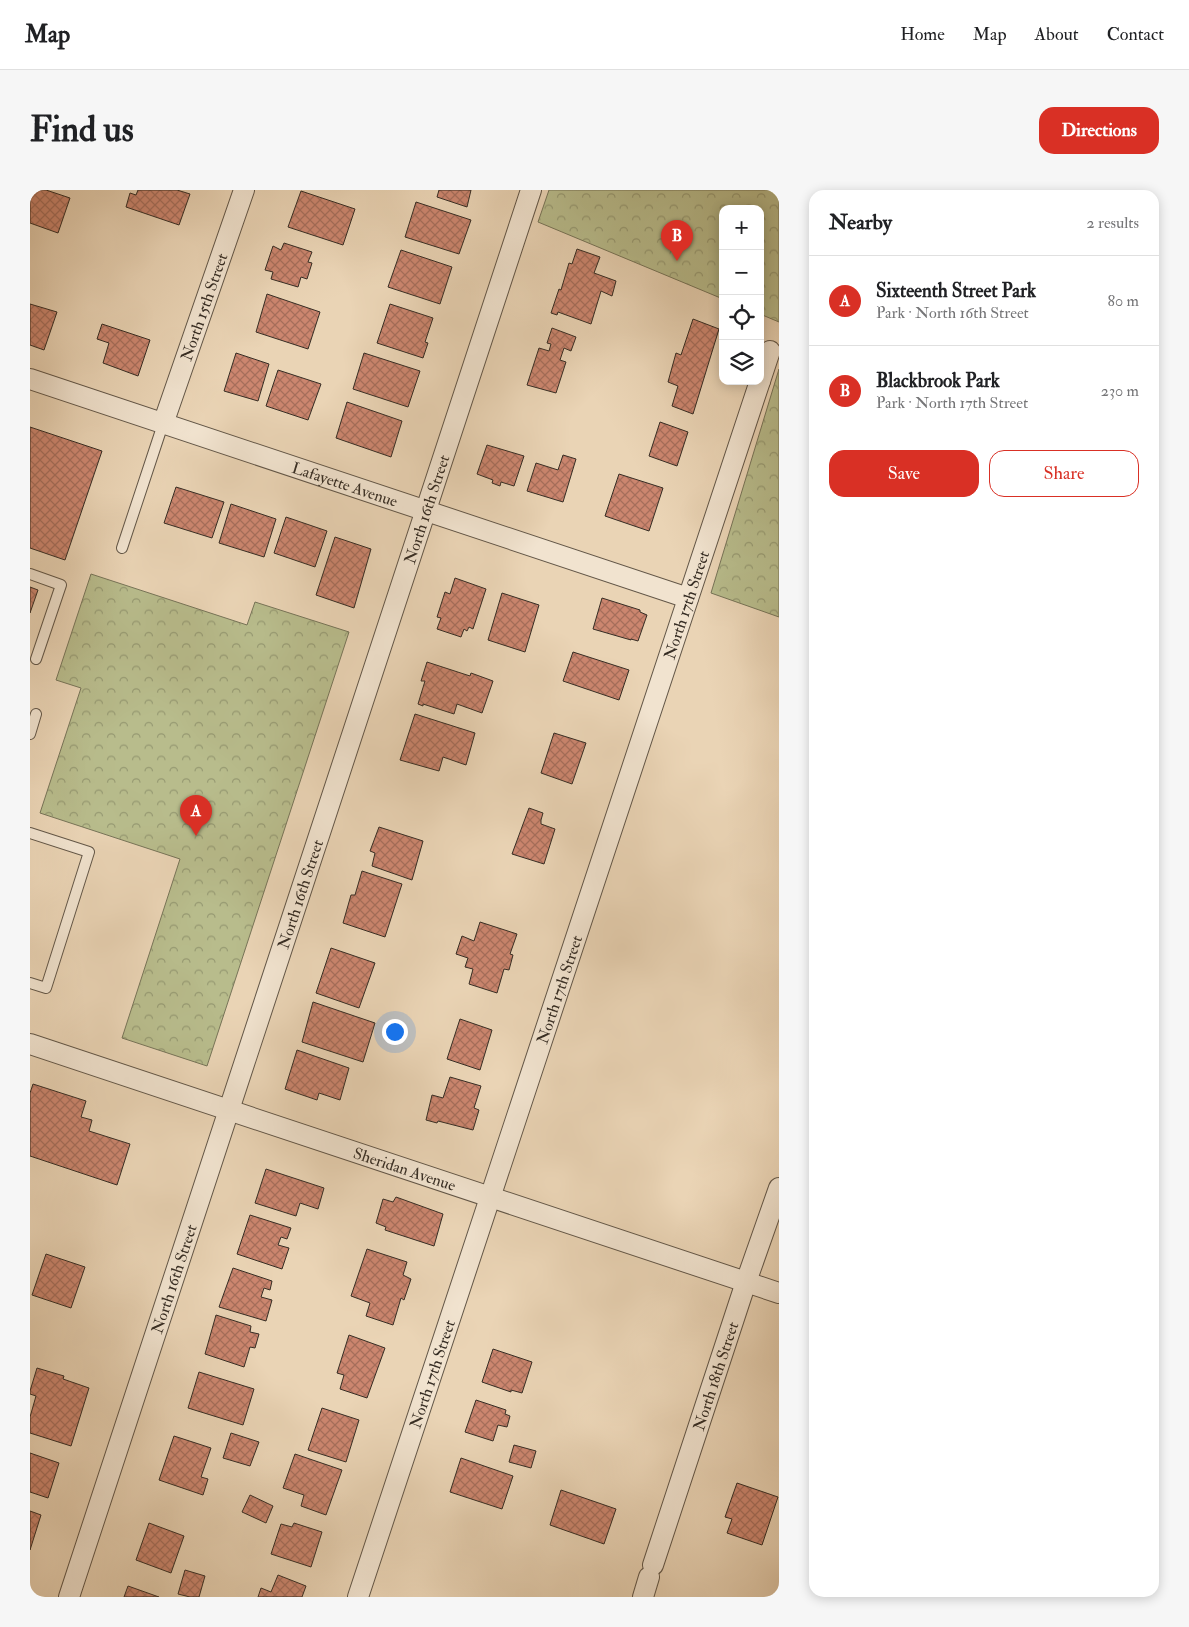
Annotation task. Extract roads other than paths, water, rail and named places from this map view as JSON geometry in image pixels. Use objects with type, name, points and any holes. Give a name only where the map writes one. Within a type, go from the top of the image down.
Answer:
[{"type":"street","name":"North 15th Street","points":[[163,424],[244,190]]},
{"type":"street","name":"North 16th Street","points":[[70,1597],[530,190]]},
{"type":"street","name":"North 17th Street","points":[[764,369],[770,351]]},
{"type":"street","name":"Lafayette Avenue","points":[[30,379],[688,598]]},
{"type":"street","name":"North 17th Street","points":[[358,1597],[759,385]]},
{"type":"street","name":"Sheridan Avenue","points":[[30,1044],[779,1293]]},
{"type":"street","name":"North 18th Street","points":[[643,1597],[746,1282],[779,1188]]},
{"type":"lane","points":[[122,548],[163,424]]},
{"type":"lane","points":[[30,574],[61,585],[36,659]]},
{"type":"lane","points":[[30,734],[36,714]]},
{"type":"lane","points":[[30,834],[89,852],[46,988],[30,983]]},
{"type":"place","name":"Blackbrook Park","points":[[677,261]]},
{"type":"place","name":"Sixteenth Street Park","points":[[196,836]]}]
